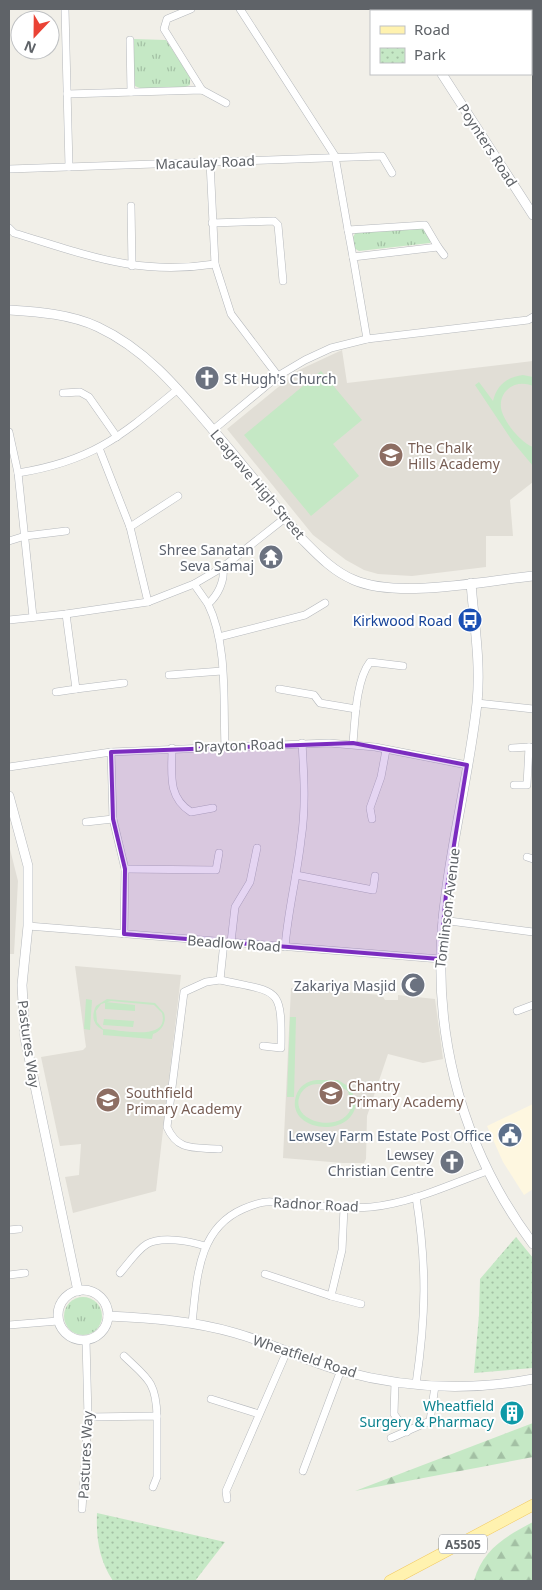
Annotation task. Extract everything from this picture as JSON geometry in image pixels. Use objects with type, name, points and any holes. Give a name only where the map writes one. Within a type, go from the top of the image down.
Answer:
[{"type":"main road","name":"A5505","points":[[390,1581],[533,1505]]},
{"type":"street","points":[[65,9],[69,167]]},
{"type":"street","points":[[191,9],[167,19],[164,29],[202,90],[226,103]]},
{"type":"street","points":[[240,9],[335,156],[367,339]]},
{"type":"street","points":[[130,40],[131,92]]},
{"type":"street","name":"Poynters Road","points":[[443,75],[533,215]]},
{"type":"street","points":[[66,94],[202,90]]},
{"type":"street","name":"Macaulay Road","points":[[9,169],[335,156],[382,156],[392,173]]},
{"type":"street","points":[[210,162],[215,264],[235,322],[278,376]]},
{"type":"street","points":[[131,206],[132,266]]},
{"type":"street","points":[[212,223],[274,222],[278,225],[283,281]]},
{"type":"street","points":[[348,230],[424,224],[444,255]]},
{"type":"street","points":[[9,228],[14,233],[104,260],[132,266],[184,269],[215,264]]},
{"type":"street","points":[[352,257],[438,247]]},
{"type":"street","name":"Leagrave High Street","points":[[9,310],[52,313],[97,327],[151,360],[322,558],[355,580],[377,586],[406,588],[533,576]]},
{"type":"street","points":[[213,430],[278,376],[305,360],[331,348],[367,339],[528,320],[533,316]]},
{"type":"street","points":[[18,473],[51,468],[76,460],[99,448],[118,437],[178,389]]},
{"type":"street","points":[[63,394],[80,392],[89,397],[118,437]]},
{"type":"street","points":[[9,432],[18,473],[33,617]]},
{"type":"street","points":[[99,448],[130,527],[148,602]]},
{"type":"street","points":[[130,527],[178,496]]},
{"type":"street","points":[[9,620],[148,602],[194,584],[223,567],[286,518]]},
{"type":"street","points":[[9,541],[25,536],[66,531]]},
{"type":"street","points":[[208,604],[216,597],[224,574],[223,567]]},
{"type":"street","name":"Tomlinson Avenue","points":[[471,583],[479,662],[477,703],[442,920],[440,959],[443,1027],[448,1060],[458,1098],[487,1171],[505,1204],[533,1244]]},
{"type":"street","points":[[194,584],[208,604],[215,619],[219,637],[224,746]]},
{"type":"street","points":[[219,637],[305,615],[325,603]]},
{"type":"street","points":[[66,614],[76,689]]},
{"type":"street","points":[[353,744],[356,709],[365,669],[370,662],[402,666]]},
{"type":"street","points":[[169,675],[222,671]]},
{"type":"street","points":[[56,692],[124,683]]},
{"type":"street","points":[[279,689],[314,695],[320,703],[356,709]]},
{"type":"street","points":[[477,703],[533,709]]},
{"type":"street","points":[[285,946],[288,909],[296,875],[304,806],[302,743]]},
{"type":"street","name":"Drayton Road","points":[[9,767],[111,752],[302,743],[353,744],[468,765]]},
{"type":"street","points":[[172,748],[174,789],[179,804],[191,812],[212,808]]},
{"type":"street","points":[[512,748],[531,748],[527,785],[514,785]]},
{"type":"street","points":[[372,819],[370,808],[381,777],[386,750]]},
{"type":"street","points":[[111,752],[113,819],[125,869],[124,934]]},
{"type":"street","name":"Pastures Way","points":[[9,796],[28,866],[28,926],[22,985],[26,1038],[78,1291]]},
{"type":"street","points":[[86,822],[113,819]]},
{"type":"street","points":[[220,980],[235,907],[250,882],[257,848]]},
{"type":"street","points":[[125,869],[216,870],[219,853]]},
{"type":"street","points":[[296,875],[373,890],[375,876]]},
{"type":"street","points":[[442,920],[533,932]]},
{"type":"street","name":"Beadlow Road","points":[[28,926],[440,959]]},
{"type":"street","points":[[219,1149],[183,1146],[173,1140],[167,1127],[184,992],[206,982],[220,980],[268,990],[277,998],[282,1010],[281,1048],[263,1046]]},
{"type":"street","points":[[517,1011],[533,1005]]},
{"type":"street","name":"Radnor Road","points":[[192,1323],[197,1278],[205,1246],[217,1228],[235,1212],[253,1204],[270,1201],[344,1208],[393,1204],[487,1171]]},
{"type":"street","points":[[416,1197],[425,1260],[425,1295],[416,1384]]},
{"type":"street","points":[[331,1296],[342,1250],[344,1208]]},
{"type":"street","points":[[9,1230],[19,1229]]},
{"type":"street","points":[[120,1273],[146,1244],[157,1241],[194,1242],[205,1246]]},
{"type":"street","points":[[9,1275],[25,1273]]},
{"type":"street","points":[[266,1274],[361,1304]]},
{"type":"street","points":[[85,1290],[99,1296],[104,1302],[108,1316],[98,1335],[86,1340],[71,1338],[61,1328],[58,1321],[60,1305],[64,1298],[78,1291],[85,1290]]},
{"type":"street","name":"Wheatfield Road","points":[[108,1316],[192,1323],[236,1333],[341,1370],[395,1382],[435,1386],[496,1384],[533,1379]]},
{"type":"street","points":[[9,1325],[58,1321]]},
{"type":"street","name":"Pastures Way","points":[[82,1509],[88,1416],[86,1340]]},
{"type":"street","points":[[227,1499],[226,1491],[287,1351]]},
{"type":"street","points":[[124,1356],[150,1381],[156,1394],[157,1477],[154,1487]]},
{"type":"street","points":[[303,1471],[341,1370]]},
{"type":"street","points":[[395,1382],[394,1414],[407,1432]]},
{"type":"street","points":[[391,1438],[430,1421],[435,1386]]},
{"type":"street","points":[[211,1399],[259,1414]]},
{"type":"street","points":[[88,1416],[157,1416]]},
{"type":"highlighted area","points":[[353,743],[467,765],[446,894],[440,959],[124,934],[125,869],[113,819],[111,752]]},
{"type":"shaded area","name":"The Chalk Hills Academy","points":[[342,350],[347,383],[533,361],[533,482],[510,500],[513,536],[486,536],[486,567],[412,576],[378,574],[364,570],[346,560],[313,535],[227,429],[299,370]]},
{"type":"shaded area","points":[[9,845],[18,881],[14,954],[9,954]]},
{"type":"shaded area","name":"Southfield Primary Academy","points":[[75,966],[181,975],[156,1191],[73,1213],[65,1177],[79,1175],[81,1144],[60,1146],[41,1057],[83,1050],[86,1047]]},
{"type":"shaded area","name":"Chantry Primary Academy","points":[[291,988],[382,995],[385,1000],[398,1000],[398,995],[435,999],[443,1059],[423,1063],[388,1054],[367,1116],[366,1159],[364,1163],[283,1158]]},
{"type":"shaded area","points":[[533,1104],[533,1189],[524,1195],[503,1162],[487,1126]]},
{"type":"green space","points":[[133,39],[166,40],[190,77],[190,85],[161,91],[139,88],[133,85]]},
{"type":"green space","points":[[423,227],[431,240],[430,243],[359,251],[354,248],[353,237],[356,232]]},
{"type":"green space","points":[[321,371],[362,420],[333,444],[359,476],[311,516],[244,435]]},
{"type":"green space","points":[[523,375],[533,377],[533,386],[521,384],[510,387],[503,396],[501,408],[505,419],[513,431],[528,445],[533,447],[533,466],[513,442],[475,385],[479,382],[493,401],[500,386],[512,378]]},
{"type":"green space","points":[[86,999],[92,1000],[90,1030],[84,1029]]},
{"type":"green space","points":[[107,999],[155,1003],[164,1013],[164,1023],[159,1031],[153,1034],[152,1039],[103,1035],[103,1030],[97,1026],[94,1020],[96,1006]],"holes":[[[111,1001],[154,1005],[162,1013],[162,1022],[158,1028],[151,1031],[130,1032],[103,1029],[97,1022],[96,1011],[101,1004]]]},
{"type":"green space","points":[[105,1002],[135,1005],[135,1011],[105,1009]]},
{"type":"green space","points":[[290,1017],[296,1017],[294,1097],[287,1097]]},
{"type":"green space","points":[[104,1019],[134,1021],[133,1027],[103,1025]]},
{"type":"green space","points":[[338,1080],[351,1088],[356,1104],[352,1115],[343,1123],[332,1127],[320,1127],[300,1117],[295,1108],[297,1092],[301,1087],[313,1081]],"holes":[[[315,1084],[336,1084],[348,1091],[352,1105],[347,1115],[329,1123],[318,1122],[301,1112],[298,1103],[304,1089]]]},
{"type":"green space","points":[[516,1237],[533,1258],[533,1368],[474,1373],[480,1279]]},
{"type":"green space","points":[[83,1297],[96,1303],[102,1316],[96,1329],[83,1335],[70,1329],[64,1316],[70,1303]]},
{"type":"green space","points":[[533,1423],[533,1457],[355,1491]]},
{"type":"green space","points":[[97,1513],[225,1542],[195,1581],[113,1581],[104,1565],[99,1548]]},
{"type":"green space","points":[[533,1522],[533,1581],[474,1581],[483,1561],[496,1545]]},
{"type":"place","name":"St Hugh's Church","points":[[207,378]]},
{"type":"place","name":"The Chalk Hills Academy","points":[[391,455]]},
{"type":"place","name":"Shree Sanatan Seva Samaj","points":[[271,557]]},
{"type":"place","name":"Kirkwood Road","points":[[470,620]]},
{"type":"place","name":"Zakariya Masjid","points":[[413,985]]},
{"type":"place","name":"Chantry Primary Academy","points":[[331,1093]]},
{"type":"place","name":"Southfield Primary Academy","points":[[108,1100]]},
{"type":"place","name":"Lewsey Farm Estate Post Office","points":[[510,1135]]},
{"type":"place","name":"Lewsey Christian Centre","points":[[452,1162]]},
{"type":"place","name":"Wheatfield Surgery & Pharmacy","points":[[512,1413]]}]
